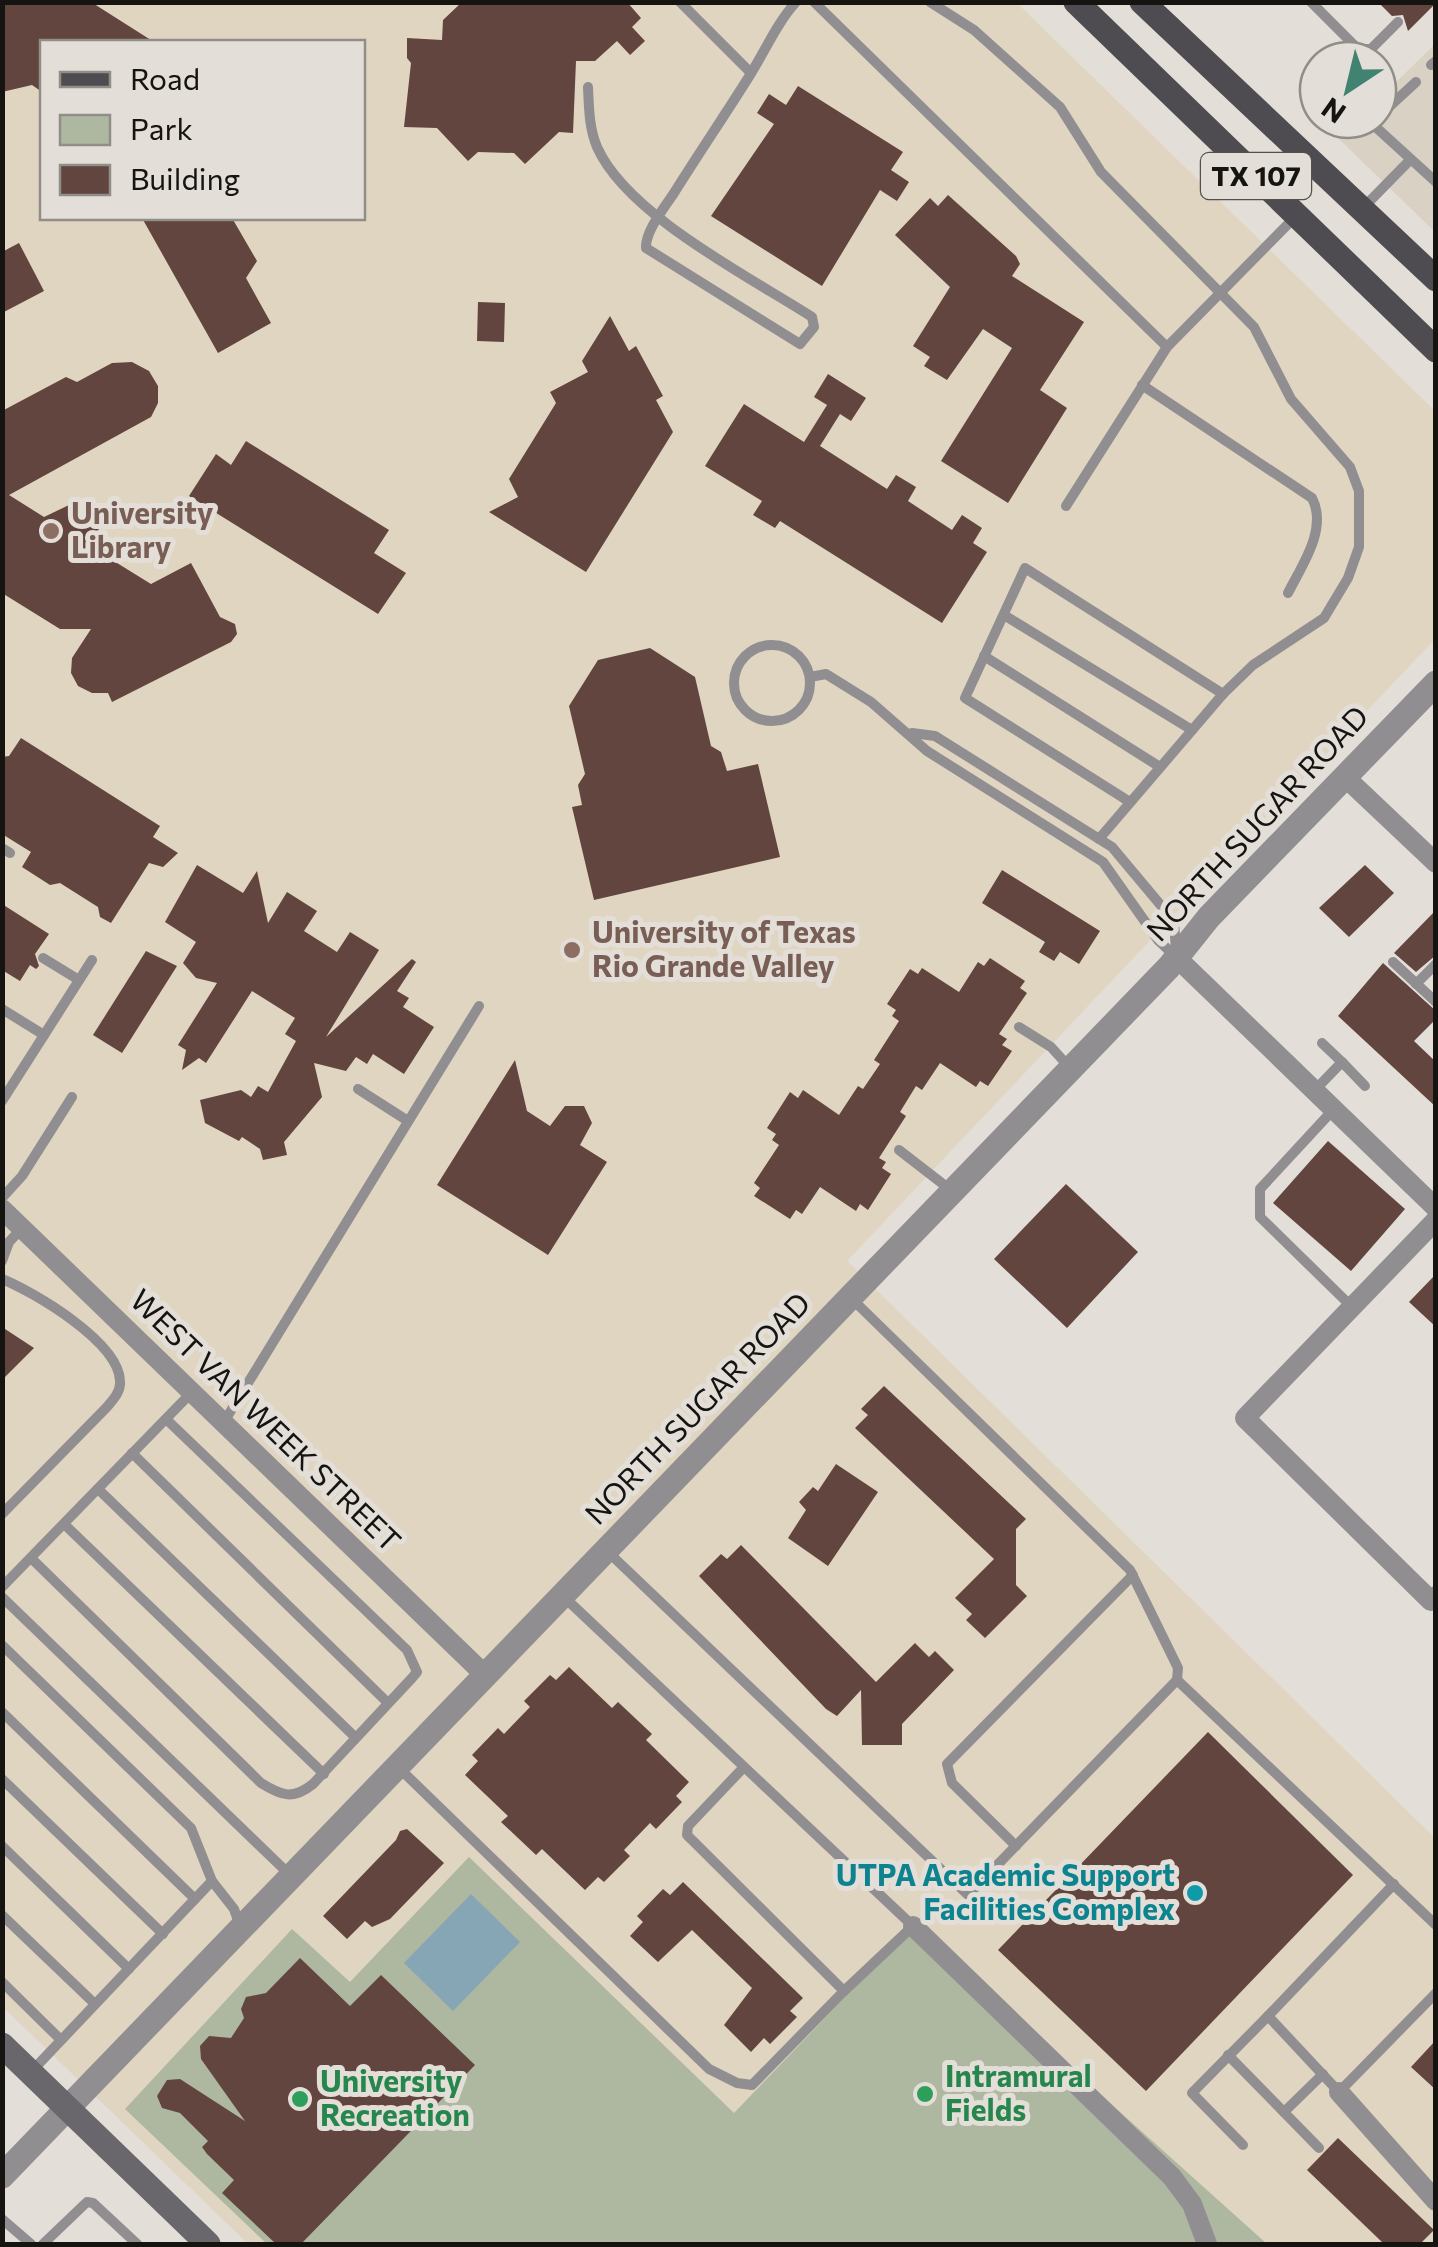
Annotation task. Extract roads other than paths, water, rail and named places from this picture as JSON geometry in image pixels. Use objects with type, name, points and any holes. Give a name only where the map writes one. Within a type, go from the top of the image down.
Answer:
[{"type":"main road","name":"TX 107","points":[[1076,2],[1436,350]]},
{"type":"main road","name":"TX 107","points":[[1142,2],[1436,279]]},
{"type":"main road","points":[[2,2045],[201,2242]]},
{"type":"street","name":"NORTH SUGAR ROAD","points":[[2,2176],[1177,958],[1436,683]]},
{"type":"street","points":[[1345,776],[1436,863]]},
{"type":"street","points":[[1177,958],[1436,1208]]},
{"type":"street","name":"WEST VAN WEEK STREET","points":[[2,1209],[486,1676]]},
{"type":"street","points":[[1436,1220],[1244,1418],[1431,1601],[1436,1596]]},
{"type":"street","points":[[912,1926],[1172,2177],[1192,2204],[1207,2244]]},
{"type":"street","points":[[1339,2092],[1436,2200]]},
{"type":"lane","points":[[680,2],[751,73]]},
{"type":"lane","points":[[588,87],[598,150],[658,219],[812,317],[814,327],[804,342],[795,344],[646,248],[645,240],[658,219],[796,2]]},
{"type":"lane","points":[[814,2],[1167,346]]},
{"type":"lane","points":[[930,2],[974,30],[1060,107],[1100,172],[1254,327],[1291,400],[1350,467],[1359,491],[1362,527],[1348,578],[1324,618],[1254,665],[1223,694],[1099,839]]},
{"type":"lane","points":[[1311,2],[1358,49],[1371,49],[1398,22]]},
{"type":"lane","points":[[1398,98],[1416,82]]},
{"type":"lane","points":[[1392,140],[1436,182]]},
{"type":"lane","points":[[1362,210],[1410,160]]},
{"type":"lane","points":[[1066,506],[1167,346],[1296,216]]},
{"type":"lane","points":[[1142,385],[1305,490],[1317,506],[1316,531],[1288,592]]},
{"type":"lane","points":[[1130,802],[964,698],[1025,568],[1223,694]]},
{"type":"lane","points":[[1004,615],[1192,730]]},
{"type":"lane","points":[[766,645],[797,654],[810,676],[806,702],[788,719],[775,722],[750,715],[733,688],[734,674],[744,656],[766,645]]},
{"type":"lane","points":[[984,656],[1160,767]]},
{"type":"lane","points":[[810,676],[826,674],[911,733],[928,751],[1103,862],[1158,940],[1177,958]]},
{"type":"lane","points":[[911,733],[935,736],[1117,853],[1174,921],[1177,958]]},
{"type":"lane","points":[[1103,862],[1117,853]]},
{"type":"lane","points":[[43,958],[79,980]]},
{"type":"lane","points":[[2,1101],[92,960]]},
{"type":"lane","points":[[1393,962],[1436,1002]]},
{"type":"lane","points":[[1416,984],[1436,964]]},
{"type":"lane","points":[[224,1423],[480,1006]]},
{"type":"lane","points":[[2,1009],[44,1035]]},
{"type":"lane","points":[[1019,1027],[1051,1047],[1071,1068]]},
{"type":"lane","points":[[1322,1043],[1365,1086]]},
{"type":"lane","points":[[1314,1091],[1342,1062]]},
{"type":"lane","points":[[358,1089],[408,1121]]},
{"type":"lane","points":[[2,1198],[22,1176],[72,1097]]},
{"type":"lane","points":[[1334,1110],[1260,1189],[1260,1217],[1352,1307]]},
{"type":"lane","points":[[899,1150],[953,1191]]},
{"type":"lane","points":[[2,1261],[9,1242],[22,1228]]},
{"type":"lane","points":[[2,1279],[69,1317],[98,1343],[117,1368],[120,1381],[118,1395],[2,1514]]},
{"type":"lane","points":[[607,1550],[968,1895],[1177,1680],[1178,1668],[1134,1574],[850,1298]]},
{"type":"lane","points":[[2,1587],[192,1392]]},
{"type":"lane","points":[[31,1558],[275,1792],[299,1795],[324,1774],[417,1672],[407,1650],[166,1419]]},
{"type":"lane","points":[[132,1453],[388,1703]]},
{"type":"lane","points":[[98,1489],[356,1737]]},
{"type":"lane","points":[[64,1524],[324,1774]]},
{"type":"lane","points":[[1016,1846],[946,1772],[947,1764],[1134,1574]]},
{"type":"lane","points":[[398,1768],[709,2069],[724,2077],[752,2085],[912,1926],[563,1596]]},
{"type":"lane","points":[[2,1598],[292,1877]]},
{"type":"lane","points":[[2,1644],[191,1828],[212,1881],[234,1908],[242,1930]]},
{"type":"lane","points":[[1177,1680],[1436,1925]]},
{"type":"lane","points":[[2,1712],[195,1899]]},
{"type":"lane","points":[[744,1767],[688,1826],[686,1835],[844,1992]]},
{"type":"lane","points":[[2,1779],[162,1934]]},
{"type":"lane","points":[[2,1846],[128,1969]]},
{"type":"lane","points":[[31,2072],[212,1881]]},
{"type":"lane","points":[[1243,2145],[1192,2092],[1394,1884]]},
{"type":"lane","points":[[2,1914],[95,2004]]},
{"type":"lane","points":[[2,1982],[61,2040]]},
{"type":"lane","points":[[1268,2016],[1339,2092],[1436,1993]]},
{"type":"lane","points":[[1228,2055],[1319,2148]]},
{"type":"lane","points":[[1284,2112],[1323,2074]]},
{"type":"lane","points":[[43,2244],[87,2202],[93,2203],[137,2244]]},
{"type":"lane","points":[[2,2219],[31,2244]]},
{"type":"water","points":[[471,1894],[520,1942],[453,2011],[404,1963]]},
{"type":"place","name":"University Library","points":[[51,531]]},
{"type":"place","name":"University of Texas Rio Grande Valley","points":[[572,950]]},
{"type":"place","name":"UTPA Academic Support Facilities Complex","points":[[1195,1893]]},
{"type":"place","name":"Intramural Fields","points":[[925,2094]]},
{"type":"place","name":"University Recreation","points":[[300,2099]]}]
